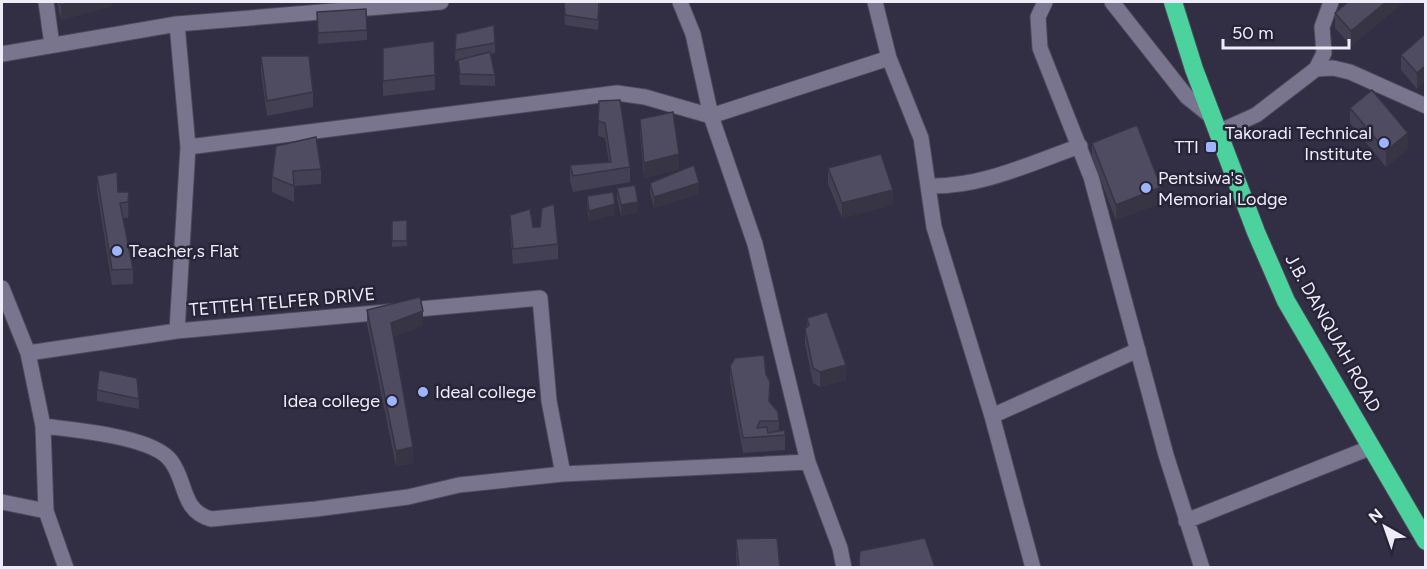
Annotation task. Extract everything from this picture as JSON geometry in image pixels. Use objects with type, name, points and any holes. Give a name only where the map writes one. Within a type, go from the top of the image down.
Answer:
[{"type":"highway","name":"J.B. DANQUAH ROAD","points":[[1173,2],[1215,125],[1256,232],[1286,301],[1425,541]]},
{"type":"street","points":[[46,2],[52,45]]},
{"type":"street","points":[[2,54],[177,24],[441,2]]},
{"type":"street","points":[[680,2],[693,34],[711,116],[755,244],[808,462],[844,567]]},
{"type":"street","points":[[875,2],[889,58],[921,138],[930,186],[934,227],[992,416],[1033,567]]},
{"type":"street","points":[[1044,2],[1038,17],[1040,48],[1080,146],[1186,520],[1202,567]]},
{"type":"street","points":[[1112,2],[1187,97],[1215,125],[1256,116],[1316,69],[1324,52],[1322,27],[1330,2]]},
{"type":"street","points":[[177,24],[188,147],[177,331]]},
{"type":"street","points":[[188,147],[617,93],[645,97],[711,116],[889,58]]},
{"type":"street","points":[[1316,69],[1333,68],[1350,72],[1425,106]]},
{"type":"street","points":[[930,186],[953,186],[977,182],[1080,146]]},
{"type":"street","points":[[2,288],[28,353],[43,426],[46,511],[66,567]]},
{"type":"street","name":"TETTEH TELFER DRIVE","points":[[28,353],[177,331],[540,298],[549,401],[563,474]]},
{"type":"street","points":[[992,416],[1138,351]]},
{"type":"street","points":[[43,426],[116,435],[163,454],[171,461],[192,510],[211,519],[316,509],[408,497],[459,485],[563,474],[808,462]]},
{"type":"street","points":[[1186,520],[1372,447]]},
{"type":"street","points":[[2,502],[46,511]]},
{"type":"building","points":[[564,2],[599,2],[598,20],[565,15]]},
{"type":"building","points":[[1348,2],[1386,2],[1351,31],[1335,13]]},
{"type":"building","points":[[366,9],[367,30],[318,33],[317,12]]},
{"type":"building","points":[[494,25],[495,43],[455,50],[456,34]]},
{"type":"building","points":[[1425,34],[1425,66],[1417,73],[1401,55]]},
{"type":"building","points":[[434,41],[435,75],[383,81],[383,48]]},
{"type":"building","points":[[490,52],[495,75],[460,74],[458,60]]},
{"type":"building","points":[[261,56],[309,56],[313,92],[267,101]]},
{"type":"building","points":[[1372,90],[1408,133],[1386,151],[1350,108]]},
{"type":"building","points":[[620,100],[630,167],[573,176],[570,165],[611,162],[605,123],[598,121],[599,101]]},
{"type":"building","points":[[673,112],[679,154],[644,163],[640,119]]},
{"type":"building","points":[[1137,125],[1161,187],[1116,205],[1092,143]]},
{"type":"building","points":[[316,137],[321,169],[293,171],[294,186],[272,177],[276,146]]},
{"type":"building","points":[[881,154],[893,190],[842,203],[828,168]]},
{"type":"building","points":[[694,165],[699,183],[654,197],[650,183]]},
{"type":"building","name":"Teacher,s Flat","points":[[117,172],[118,192],[129,192],[128,202],[120,203],[133,269],[112,270],[97,176]]},
{"type":"building","points":[[635,185],[638,202],[621,205],[617,188]]},
{"type":"building","points":[[613,192],[615,204],[589,211],[587,196]]},
{"type":"building","points":[[554,204],[558,244],[513,249],[510,215],[530,209],[533,227],[540,227],[542,208]]},
{"type":"building","points":[[407,220],[407,241],[392,241],[392,221]]},
{"type":"building","name":"Idea college","points":[[420,297],[423,311],[391,323],[413,447],[396,451],[367,310]]},
{"type":"building","points":[[827,312],[846,365],[820,372],[813,368],[805,329],[809,325],[807,318]]},
{"type":"building","points":[[764,355],[766,374],[770,382],[769,401],[778,412],[779,421],[760,421],[757,428],[767,427],[768,433],[785,430],[785,435],[743,438],[730,366],[735,358]]},
{"type":"building","points":[[99,370],[137,378],[139,399],[97,390]]},
{"type":"building","points":[[777,538],[780,567],[739,567],[736,539]]},
{"type":"building","points":[[925,538],[935,567],[860,567],[860,551]]},
{"type":"place","name":"Takoradi Technical Institute","points":[[1384,143]]},
{"type":"place","name":"TTI","points":[[1211,147]]},
{"type":"place","name":"Pentsiwa's Memorial Lodge","points":[[1146,188]]},
{"type":"place","name":"Teacher,s Flat","points":[[117,251]]},
{"type":"place","name":"Ideal college","points":[[423,392]]},
{"type":"place","name":"Idea college","points":[[392,401]]}]
